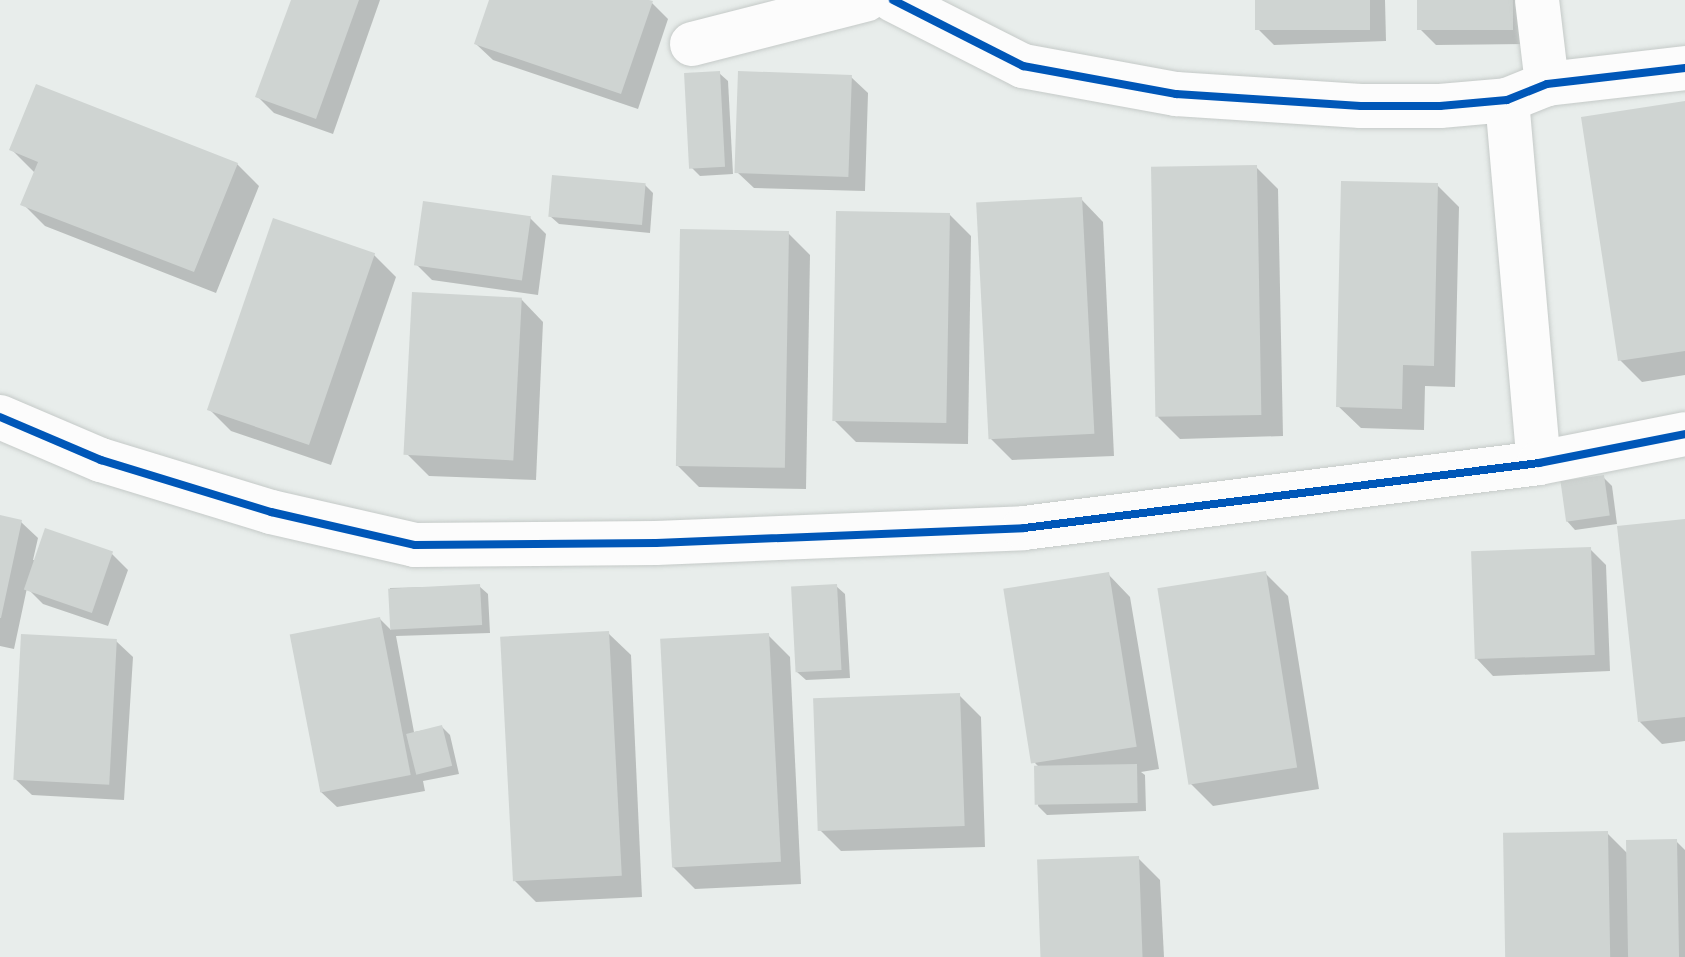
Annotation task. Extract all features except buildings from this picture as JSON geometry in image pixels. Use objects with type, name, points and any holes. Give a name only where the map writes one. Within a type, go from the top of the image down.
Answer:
[{"type":"street","points":[[692,44],[865,0]]},
{"type":"street","points":[[893,0],[1023,66],[1176,94],[1361,106],[1440,106],[1507,100],[1547,84],[1685,68]]},
{"type":"street","points":[[1537,0],[1547,84]]},
{"type":"street","points":[[1507,100],[1539,463]]},
{"type":"street","points":[[0,417],[101,460],[271,512],[415,545],[656,543],[1024,528],[1539,463],[1685,434]]},
{"type":"cycle path","points":[[893,0],[1023,66],[1176,94],[1361,106],[1440,106],[1507,100],[1547,84],[1685,68]]},
{"type":"cycle path","points":[[0,417],[101,460],[271,512],[415,545],[656,543],[1024,528],[1539,463],[1685,434]]}]
